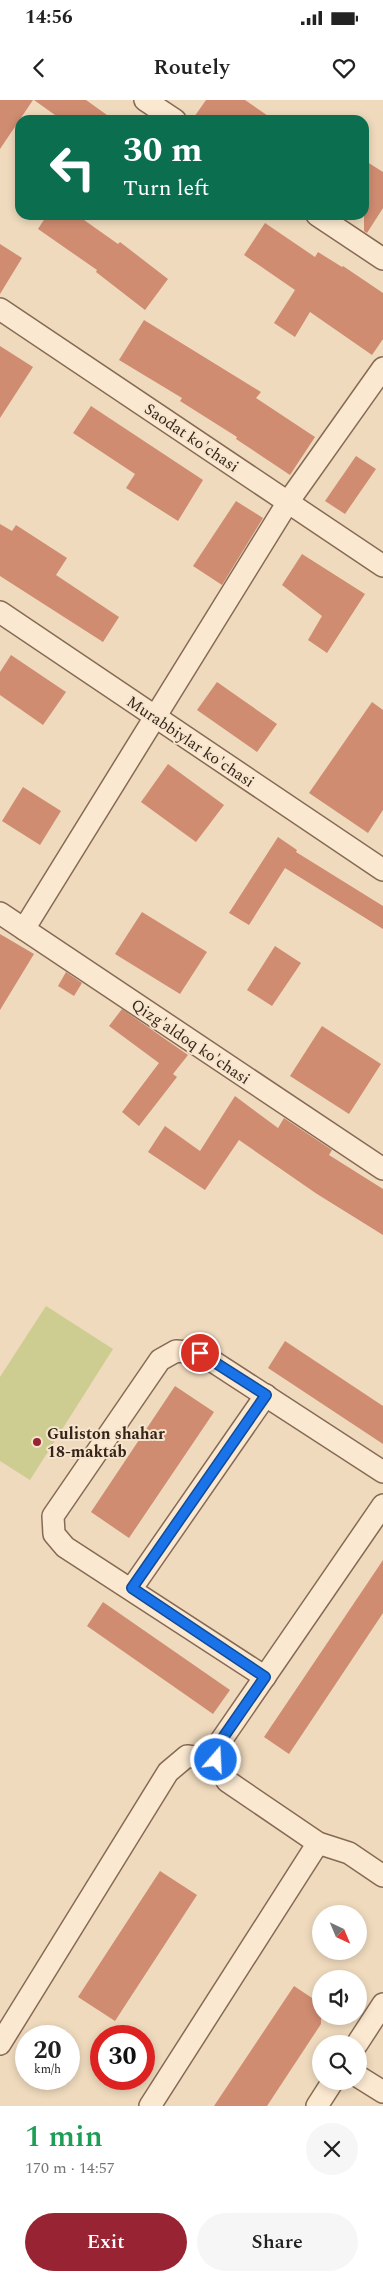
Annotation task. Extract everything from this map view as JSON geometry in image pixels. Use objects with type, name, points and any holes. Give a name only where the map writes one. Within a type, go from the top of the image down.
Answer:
[{"type":"street","points":[[145,100],[168,115]]},
{"type":"street","points":[[324,220],[383,259]]},
{"type":"street","name":"Saodat ko'chasi","points":[[0,309],[383,566]]},
{"type":"street","points":[[24,929],[288,502],[383,368]]},
{"type":"street","name":"Murabbiylar ko'chasi","points":[[0,612],[383,870]]},
{"type":"street","name":"Qizg'aldoq ko'chasi","points":[[0,913],[383,1169]]},
{"type":"street","points":[[265,1677],[132,1588],[65,1547],[54,1534],[53,1516],[160,1360],[176,1351],[200,1353],[383,1472]]},
{"type":"street","points":[[132,1588],[266,1395]]},
{"type":"street","points":[[383,1505],[220,1742],[216,1760],[228,1781],[318,1842],[349,1853],[383,1876]]},
{"type":"street","points":[[0,2044],[6,2018],[168,1772],[187,1756],[216,1760]]},
{"type":"street","points":[[150,2106],[318,1842]]},
{"type":"street","points":[[363,2035],[383,2004]]},
{"type":"street","points":[[367,2082],[383,2092]]},
{"type":"street","points":[[317,2106],[327,2090]]},
{"type":"shaded area","points":[[46,1306],[113,1349],[30,1480],[0,1461],[0,1377]]},
{"type":"building","points":[[0,100],[33,100],[23,115],[15,115],[15,127],[0,149]]},
{"type":"building","points":[[34,100],[86,100],[107,115],[55,115]]},
{"type":"building","points":[[206,100],[245,100],[267,115],[196,115]]},
{"type":"building","points":[[369,163],[383,172],[383,208],[367,233],[364,231],[364,220],[369,220]]},
{"type":"building","points":[[44,220],[84,220],[118,244],[120,242],[168,279],[145,310],[96,272],[97,270],[38,229]]},
{"type":"building","points":[[265,223],[315,257],[318,252],[383,293],[383,339],[372,355],[310,312],[295,337],[274,323],[295,290],[244,255]]},
{"type":"building","points":[[0,244],[22,258],[0,294]]},
{"type":"building","points":[[144,320],[261,392],[256,398],[315,437],[290,475],[236,439],[237,437],[180,401],[182,398],[119,360]]},
{"type":"building","points":[[0,346],[33,367],[0,418]]},
{"type":"building","points":[[91,406],[203,480],[178,521],[126,488],[135,474],[73,433]]},
{"type":"building","points":[[356,456],[376,469],[345,514],[325,501]]},
{"type":"building","points":[[236,501],[263,518],[222,585],[193,566]]},
{"type":"building","points":[[0,524],[12,531],[16,525],[67,558],[56,575],[119,617],[103,642],[0,576]]},
{"type":"building","points":[[302,554],[365,594],[327,653],[308,640],[322,616],[282,585]]},
{"type":"building","points":[[11,655],[66,692],[43,725],[0,695],[0,672]]},
{"type":"building","points":[[217,682],[277,724],[257,752],[197,710]]},
{"type":"building","points":[[372,702],[383,710],[383,810],[368,833],[309,793]]},
{"type":"building","points":[[168,764],[224,805],[196,842],[141,802]]},
{"type":"building","points":[[23,787],[61,811],[40,845],[2,821]]},
{"type":"building","points":[[278,837],[297,850],[296,852],[383,906],[383,929],[285,868],[249,925],[229,913]]},
{"type":"building","points":[[142,912],[207,952],[180,994],[115,954]]},
{"type":"building","points":[[0,934],[34,954],[0,1010]]},
{"type":"building","points":[[275,946],[301,963],[272,1006],[247,990]]},
{"type":"building","points":[[66,972],[82,983],[74,996],[58,986]]},
{"type":"building","points":[[122,1009],[188,1055],[173,1074],[177,1077],[139,1126],[122,1112],[159,1063],[109,1026]]},
{"type":"building","points":[[322,1026],[381,1064],[349,1114],[290,1076]]},
{"type":"building","points":[[235,1096],[278,1128],[284,1118],[332,1150],[329,1155],[383,1189],[383,1235],[317,1194],[239,1140],[205,1190],[148,1152],[165,1126],[200,1151]]},
{"type":"building","points":[[285,1341],[383,1406],[383,1444],[268,1368]]},
{"type":"building","points":[[175,1386],[214,1412],[129,1538],[91,1512]]},
{"type":"building","points":[[383,1560],[383,1613],[289,1754],[264,1737]]},
{"type":"building","points":[[103,1602],[230,1690],[213,1714],[87,1626]]},
{"type":"building","points":[[160,1871],[197,1895],[115,2021],[78,1997]]},
{"type":"building","points":[[294,1986],[312,1998],[312,2025],[320,2025],[267,2106],[214,2106]]},
{"type":"place","name":"Guliston shahar 18-maktab","points":[[37,1442]]},
{"type":"route","points":[[200,1353],[266,1395],[132,1588],[265,1677],[220,1742],[216,1760]]}]
